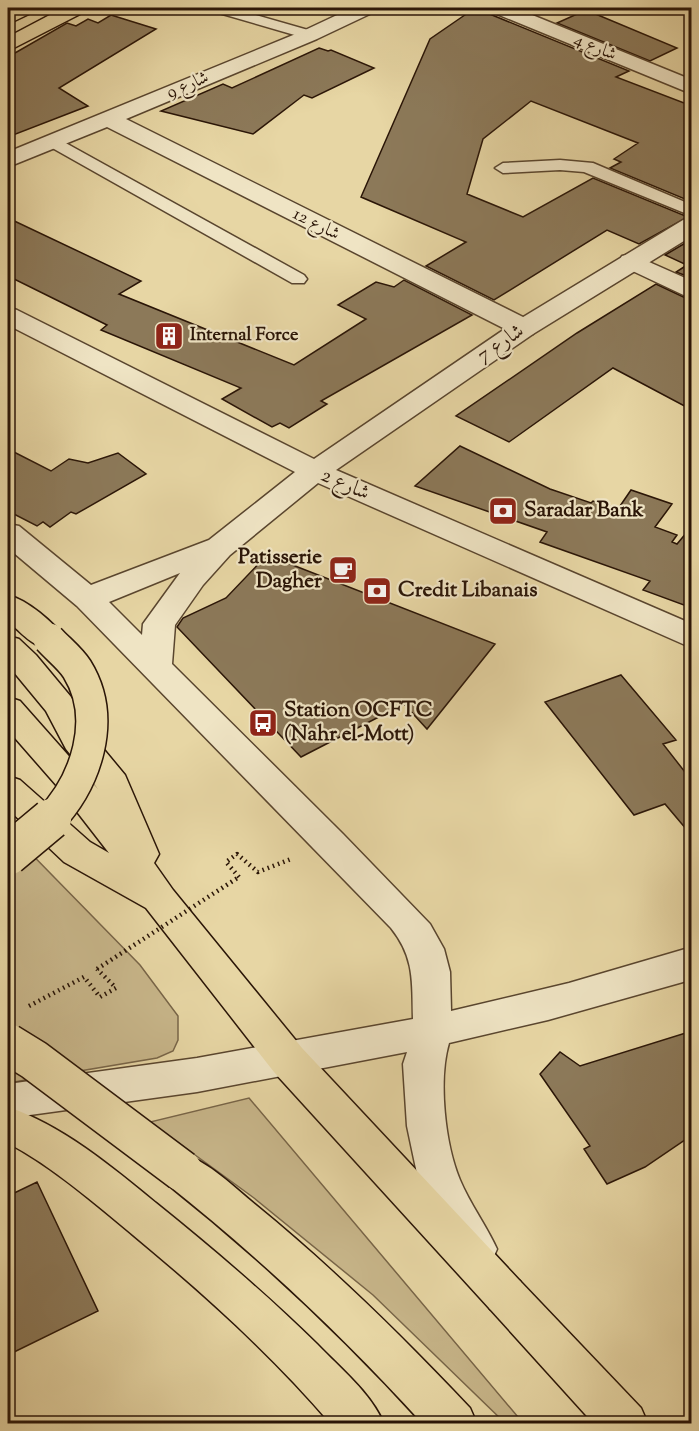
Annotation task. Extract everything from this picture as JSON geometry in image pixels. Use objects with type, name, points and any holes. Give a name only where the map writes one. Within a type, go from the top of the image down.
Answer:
[{"type":"highway","points":[[8,18],[26,8]]},
{"type":"highway","points":[[8,45],[77,8]]},
{"type":"highway","points":[[8,605],[49,639],[78,671],[90,710],[92,734],[86,767],[62,810],[35,836],[8,855]]},
{"type":"highway","points":[[8,648],[26,663],[59,705],[78,741],[113,784],[160,900]]},
{"type":"highway","points":[[8,709],[49,753],[144,875],[160,900],[288,1060],[626,1424]]},
{"type":"highway","points":[[8,789],[77,852],[160,900]]},
{"type":"highway","points":[[8,1044],[34,1060],[251,1224],[362,1329],[454,1424]]},
{"type":"highway","points":[[8,1124],[51,1148],[80,1168],[191,1256],[297,1353],[361,1424]]},
{"type":"street","name":"شارع 9","points":[[8,160],[310,35],[367,8]]},
{"type":"street","name":"شارع 4","points":[[499,8],[692,88]]},
{"type":"street","name":"شارع 12","points":[[109,119],[524,328]]},
{"type":"street","name":"شارع 7","points":[[219,548],[315,471],[524,328],[692,225]]},
{"type":"street","points":[[631,261],[692,291]]},
{"type":"street","name":"شارع 2","points":[[8,315],[315,471],[692,637]]},
{"type":"street","points":[[8,533],[88,599],[404,918],[421,942],[431,972],[433,1031],[423,1064],[426,1126],[432,1156],[440,1183],[466,1235],[505,1295]]},
{"type":"street","points":[[88,599],[123,583],[219,548]]},
{"type":"street","points":[[156,668],[159,624],[192,578],[219,548]]},
{"type":"street","points":[[8,1101],[288,1060],[433,1031],[521,1011],[692,962]]},
{"type":"lane","points":[[217,8],[310,35]]},
{"type":"lane","points":[[53,141],[298,279]]},
{"type":"lane","points":[[503,168],[560,165],[587,167],[692,210]]},
{"type":"path","points":[[27,1008],[84,977],[100,997],[116,988],[97,969],[239,877],[226,862],[237,854],[258,872],[331,843]]},
{"type":"shaded area","points":[[8,830],[140,965],[178,1016],[178,1040],[173,1051],[157,1058],[8,1083]]},
{"type":"shaded area","points":[[249,1098],[523,1423],[505,1423],[373,1295],[254,1198],[150,1122]]},
{"type":"building","points":[[475,8],[629,71],[616,77],[692,106],[692,202],[610,168],[621,162],[614,159],[638,143],[531,101],[483,139],[467,194],[523,217],[593,178],[688,217],[639,244],[607,230],[494,300],[426,266],[466,242],[361,197],[430,39]]},
{"type":"building","points":[[586,10],[677,48],[650,61],[557,23]]},
{"type":"building","points":[[111,15],[156,29],[59,88],[88,106],[8,137],[8,57],[67,23],[76,26],[88,19],[98,23]]},
{"type":"building","points":[[319,48],[331,50],[374,68],[312,98],[304,95],[253,134],[161,111],[223,84],[232,88]]},
{"type":"building","points":[[8,218],[141,281],[119,294],[294,365],[366,319],[338,305],[376,282],[394,287],[404,280],[472,315],[321,401],[327,404],[289,428],[280,423],[272,427],[222,399],[241,388],[101,330],[107,325],[8,276]]},
{"type":"building","points":[[692,239],[692,278],[676,272],[687,265],[665,255]]},
{"type":"building","points":[[656,284],[692,301],[692,410],[613,368],[509,442],[456,416],[577,333]]},
{"type":"building","points":[[460,446],[550,489],[591,503],[593,501],[618,509],[631,490],[672,504],[655,527],[677,535],[672,542],[677,544],[692,526],[692,608],[643,590],[650,581],[540,542],[547,532],[415,486]]},
{"type":"building","points":[[8,449],[51,471],[69,459],[88,463],[118,453],[146,474],[76,514],[71,512],[50,527],[43,522],[37,526],[8,511]]},
{"type":"building","points":[[267,555],[495,644],[427,729],[404,704],[301,757],[177,627],[183,618],[226,598]]},
{"type":"building","points":[[621,675],[676,740],[663,744],[692,781],[692,836],[665,804],[634,815],[545,702]]},
{"type":"building","points":[[692,1031],[692,1135],[645,1167],[607,1184],[584,1149],[590,1146],[540,1074],[560,1052],[580,1066]]},
{"type":"building","points":[[37,1182],[98,1311],[8,1355],[8,1196]]},
{"type":"place","name":"Internal Force","points":[[169,336]]},
{"type":"place","name":"Saradar Bank","points":[[503,511]]},
{"type":"place","name":"Patisserie Dagher","points":[[343,570]]},
{"type":"place","name":"Credit Libanais","points":[[377,591]]},
{"type":"place","name":"Station OCFTC (Nahr el-Mott)","points":[[263,723]]}]
